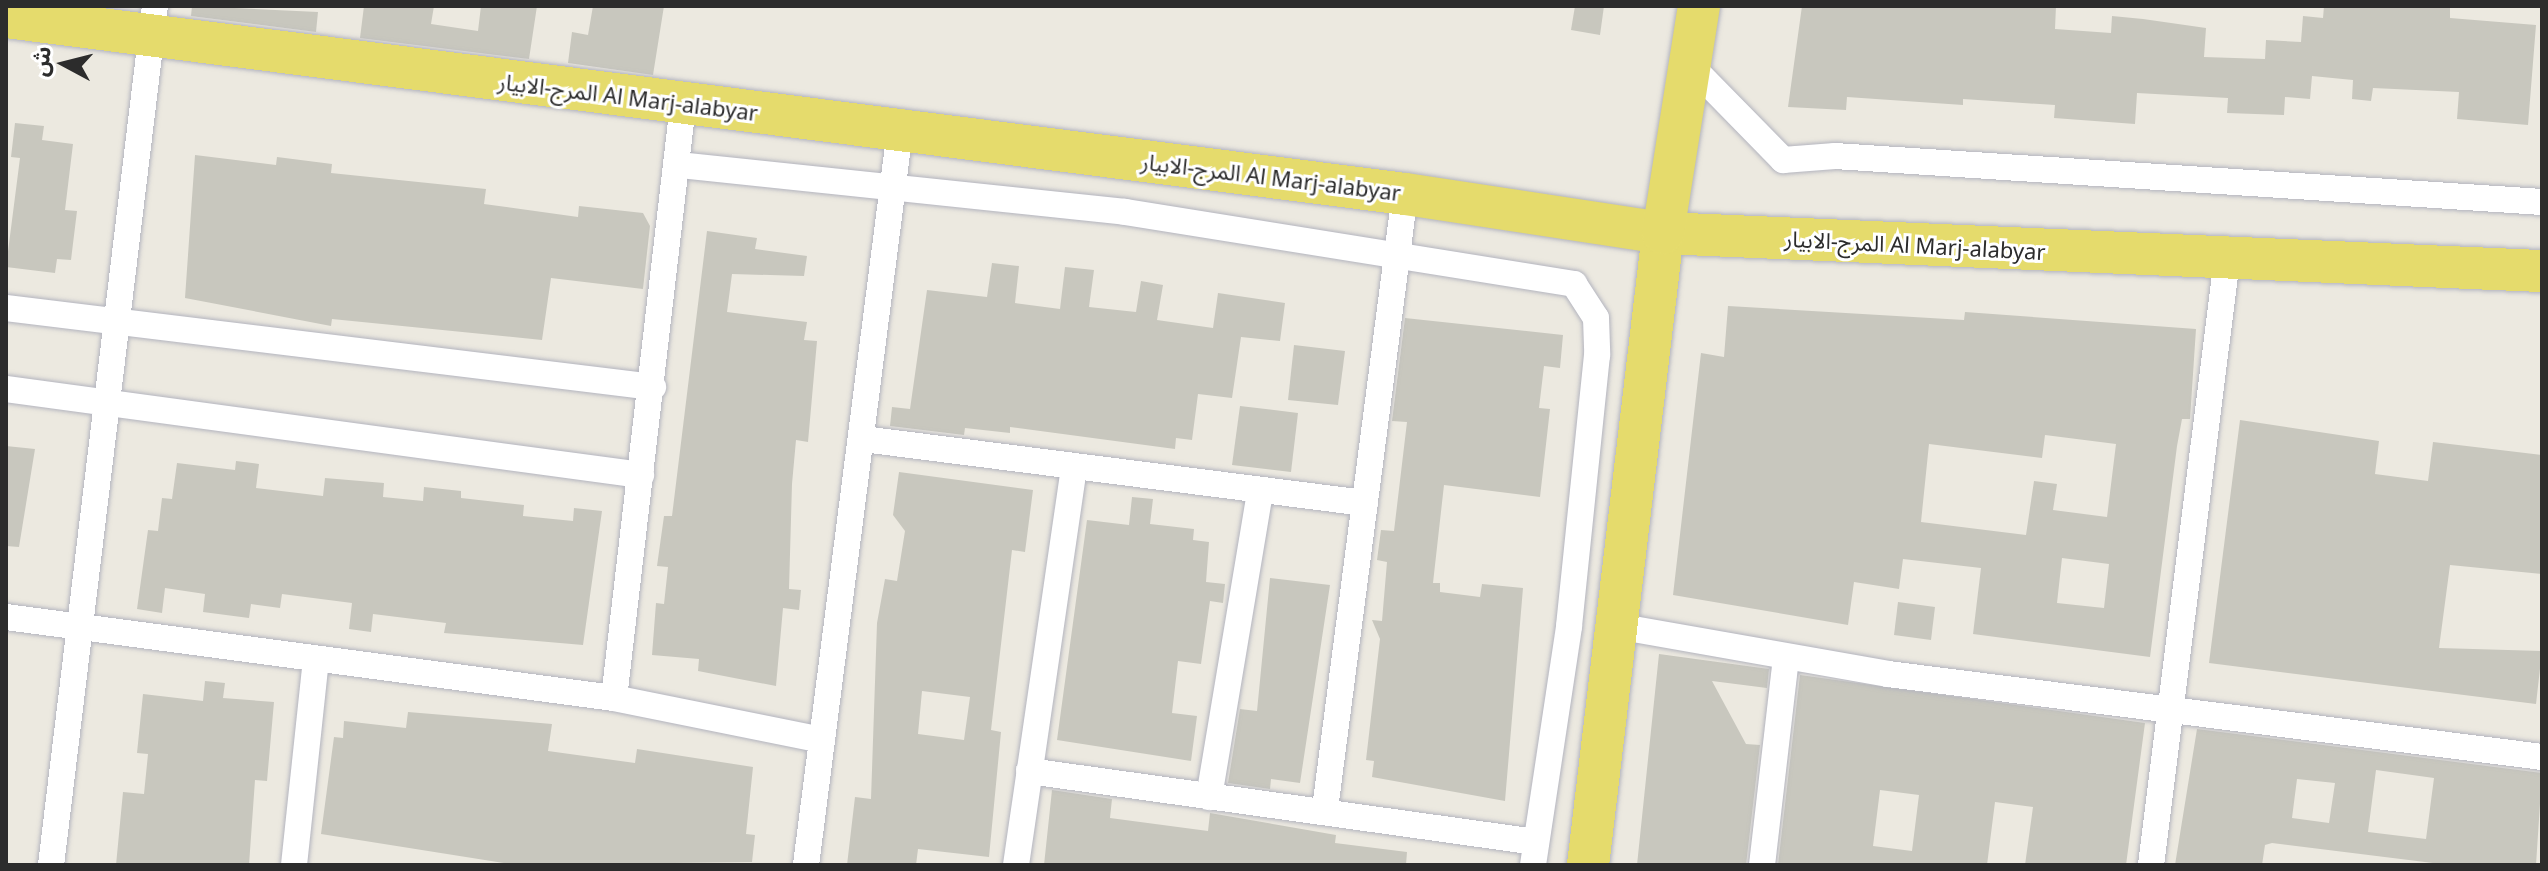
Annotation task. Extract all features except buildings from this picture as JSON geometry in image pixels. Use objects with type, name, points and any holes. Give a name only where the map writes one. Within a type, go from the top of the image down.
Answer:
[{"type":"main road","points":[[1588,865],[1622,627],[1663,233],[1693,68],[1699,6]]},
{"type":"main road","name":"المرج-الابيار Al Marj-alabyar","points":[[6,17],[152,22],[683,104],[1405,194],[1663,233],[2542,271]]},
{"type":"street","points":[[51,865],[120,323],[152,22]]},
{"type":"street","points":[[1693,68],[1783,160],[1835,156],[2542,202]]},
{"type":"street","points":[[614,698],[679,165],[683,104]]},
{"type":"street","points":[[806,865],[896,185],[900,130]]},
{"type":"street","points":[[679,165],[896,185],[1552,277],[1574,284],[1596,318],[1569,627],[1535,853],[1325,809],[1209,797],[1029,771]]},
{"type":"street","points":[[1325,809],[1405,194]]},
{"type":"street","points":[[2151,865],[2227,259]]},
{"type":"street","points":[[6,308],[653,387]]},
{"type":"street","points":[[6,389],[641,475]]},
{"type":"street","points":[[863,439],[1074,469],[1365,503]]},
{"type":"street","points":[[1016,865],[1074,469]]},
{"type":"street","points":[[1209,797],[1260,492]]},
{"type":"street","points":[[6,617],[81,631],[614,698],[822,740]]},
{"type":"street","points":[[1622,627],[1786,659],[2542,757]]},
{"type":"street","points":[[1762,865],[1786,659]]},
{"type":"street","points":[[294,865],[316,660]]}]
